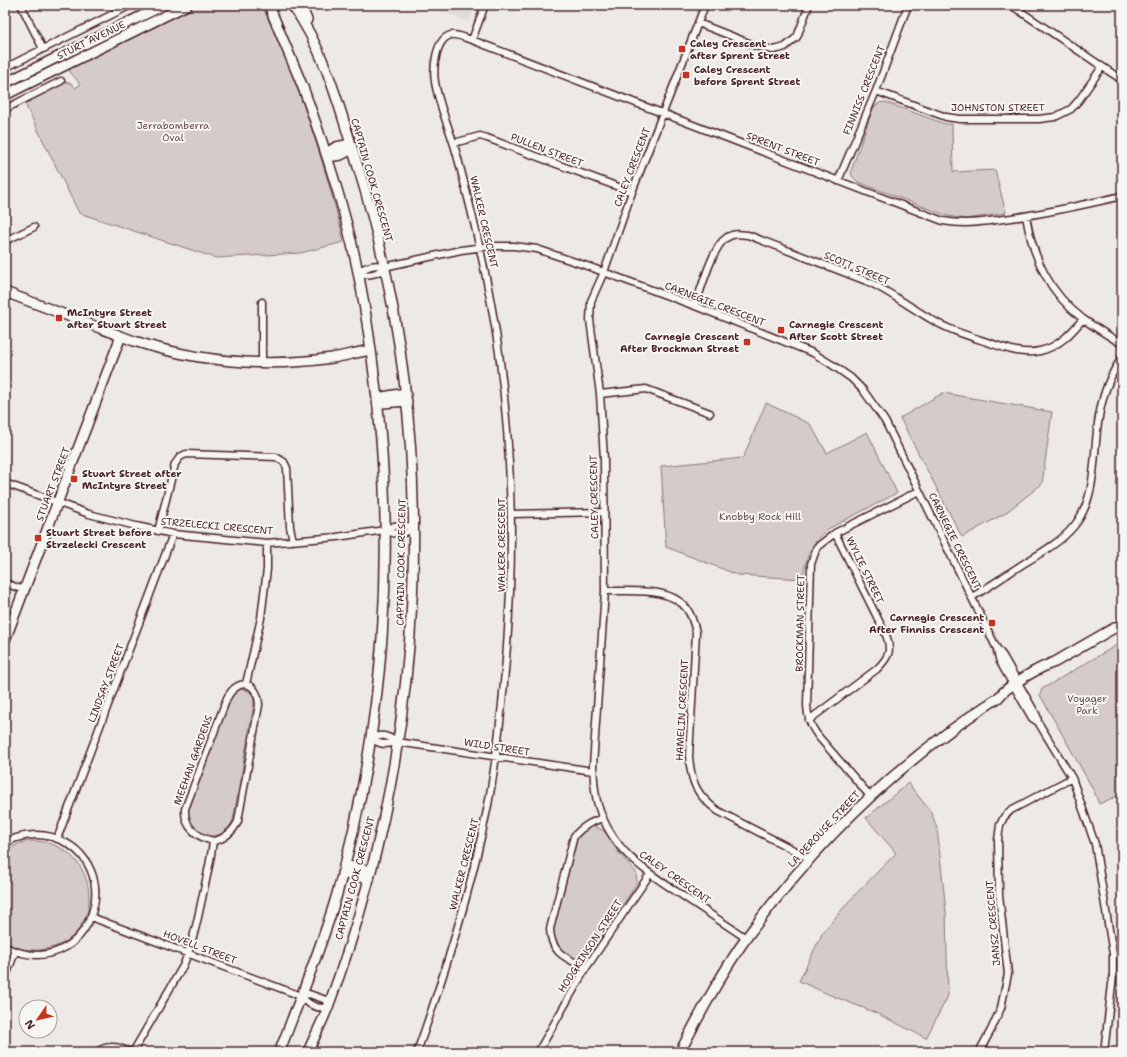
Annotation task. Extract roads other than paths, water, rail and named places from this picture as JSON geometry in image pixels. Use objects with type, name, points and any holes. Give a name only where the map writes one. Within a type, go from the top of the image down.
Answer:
[{"type":"main road","name":"STURT AVENUE","points":[[5,83],[164,5]]},
{"type":"main road","name":"STURT AVENUE","points":[[5,95],[187,5]]},
{"type":"main road","points":[[269,8],[278,5]]},
{"type":"main road","name":"CAPTAIN COOK CRESCENT","points":[[292,5],[308,28],[320,52],[373,216],[393,310],[406,397],[412,461],[414,528],[414,573],[405,688],[390,788],[358,919],[328,1007],[308,1052]]},
{"type":"main road","points":[[301,5],[320,52]]},
{"type":"main road","name":"CAPTAIN COOK CRESCENT","points":[[269,8],[303,89],[326,155],[347,226],[371,350],[378,401],[383,466],[385,530],[383,625],[377,699],[360,800],[326,929],[314,965],[279,1052]]},
{"type":"main road","points":[[326,155],[340,155],[351,146]]},
{"type":"main road","points":[[5,292],[154,348],[199,358],[229,362],[262,363],[333,358],[371,350]]},
{"type":"main road","name":"STUART STREET","points":[[5,640],[121,336]]},
{"type":"main road","points":[[378,401],[406,397]]},
{"type":"main road","name":"LA PEROUSE STREET","points":[[680,1052],[708,1000],[746,938],[809,858],[870,796],[942,735],[998,698],[1006,696],[1046,665],[1055,662],[1122,624]]},
{"type":"main road","points":[[343,869],[369,875]]},
{"type":"street","points":[[21,5],[43,49]]},
{"type":"street","name":"STURT AVENUE","points":[[5,68],[131,5]]},
{"type":"street","points":[[472,40],[485,5]]},
{"type":"street","name":"CALEY CRESCENT","points":[[705,5],[632,192],[604,272],[591,302],[590,320],[600,394],[604,459],[606,591],[593,771],[598,805],[603,818],[618,846],[628,857],[650,874],[746,938]]},
{"type":"street","points":[[698,23],[759,47],[773,50],[786,47],[797,37],[809,5]]},
{"type":"street","name":"FINNISS CRESCENT","points":[[838,181],[876,91],[908,5]]},
{"type":"street","points":[[1011,5],[1122,80]]},
{"type":"street","name":"SPRENT STREET","points":[[445,38],[457,35],[472,40],[948,222],[959,224],[975,223],[1026,216],[1122,196]]},
{"type":"street","name":"WALKER CRESCENT","points":[[417,1052],[443,978],[467,895],[488,804],[502,716],[509,619],[512,514],[507,432],[500,359],[487,280],[454,143],[438,92],[435,74],[438,50],[441,42],[445,38]]},
{"type":"street","name":"JOHNSTON STREET","points":[[876,91],[946,117],[967,119],[1055,117],[1071,109],[1080,100],[1102,67]]},
{"type":"street","points":[[5,109],[61,82]]},
{"type":"street","name":"PULLEN STREET","points":[[454,143],[480,136],[632,192]]},
{"type":"street","points":[[1026,216],[1029,236],[1035,255],[1045,276],[1063,300],[1083,319],[1122,344]]},
{"type":"street","points":[[5,241],[34,226]]},
{"type":"street","name":"SCOTT STREET","points":[[695,306],[718,246],[726,238],[736,234],[748,235],[869,282],[887,291],[941,325],[959,333],[1008,349],[1025,353],[1042,351],[1058,344],[1071,333],[1083,319]]},
{"type":"street","name":"CARNEGIE CRESCENT","points":[[357,273],[364,275],[381,272],[384,267],[480,247],[514,246],[537,249],[695,306],[813,353],[851,378],[864,390],[885,421],[996,647],[1000,662],[1037,716],[1038,722],[1072,778],[1095,844],[1113,954],[1113,976],[1104,1052]]},
{"type":"street","points":[[262,302],[262,363]]},
{"type":"street","points":[[972,597],[1052,546],[1075,525],[1083,511],[1090,493],[1098,422],[1102,403],[1115,368],[1122,358]]},
{"type":"street","points":[[600,394],[646,389],[710,413]]},
{"type":"street","points":[[158,532],[175,464],[180,456],[186,454],[276,457],[284,462],[287,468],[290,527],[293,541]]},
{"type":"street","name":"STRZELECKI CRESCENT","points":[[5,483],[88,514],[158,532],[173,534],[267,543],[337,537],[385,530],[395,534],[404,534],[414,528]]},
{"type":"street","name":"BROCKMAN STREET","points":[[870,796],[810,726],[808,705],[811,564],[817,547],[835,533],[919,491]]},
{"type":"street","points":[[512,514],[604,512]]},
{"type":"street","name":"WYLIE STREET","points":[[809,720],[877,669],[885,661],[889,652],[889,644],[886,635],[835,533]]},
{"type":"street","name":"LINDSAY STREET","points":[[57,839],[173,534]]},
{"type":"street","points":[[133,1052],[189,953],[212,853],[213,841],[216,841],[228,834],[234,828],[238,820],[259,705],[258,695],[253,687],[246,684],[261,618],[267,569],[267,543]]},
{"type":"street","points":[[5,583],[24,590]]},
{"type":"street","name":"HAMELIN CRESCENT","points":[[606,591],[652,592],[667,595],[678,600],[687,609],[693,620],[696,632],[689,756],[690,769],[698,793],[706,803],[718,811],[809,858]]},
{"type":"street","name":"MEEHAN GARDENS","points":[[213,841],[202,838],[190,828],[186,818],[185,809],[227,698],[233,688],[241,684],[246,684]]},
{"type":"street","name":"WILD STREET","points":[[370,738],[380,735],[388,736],[397,742],[593,771]]},
{"type":"street","name":"JANSZ CRESCENT","points":[[979,1052],[1001,1008],[1008,974],[999,896],[998,840],[1000,824],[1004,816],[1011,810],[1072,778]]},
{"type":"street","points":[[586,968],[558,953],[550,937],[550,929],[574,836],[581,828],[603,818]]},
{"type":"street","points":[[5,843],[27,836],[43,836],[57,839],[75,850],[88,866],[95,886],[96,897],[91,917],[86,927],[80,936],[61,950],[50,954],[28,955],[15,952],[5,947]]},
{"type":"street","name":"HODGKINSON STREET","points":[[538,1052],[586,968],[650,874]]},
{"type":"street","name":"HOVELL STREET","points":[[91,917],[301,996],[309,994],[326,1000],[328,1007]]},
{"type":"street","points":[[5,979],[15,952]]},
{"type":"street","points":[[97,1052],[106,1047],[123,1049],[128,1052]]},
{"type":"place","name":"Caley Crescent after Sprent Street","points":[[682,49]]},
{"type":"place","name":"Caley Crescent before Sprent Street","points":[[686,75]]},
{"type":"place","name":"McIntyre Street after Stuart Street","points":[[59,318]]},
{"type":"place","name":"Carnegie Crescent After Scott Street","points":[[781,330]]},
{"type":"place","name":"Carnegie Crescent After Brockman Street","points":[[747,342]]},
{"type":"place","name":"Stuart Street after McIntyre Street","points":[[74,479]]},
{"type":"place","name":"Stuart Street before Strzelecki Crescent","points":[[38,538]]},
{"type":"place","name":"Carnegie Crescent After Finniss Crescent","points":[[992,623]]},
{"type":"park label","name":"Jerrabomberra Oval","points":[[173,130]]},
{"type":"park label","name":"Knobby Rock Hill","points":[[760,516]]},
{"type":"park label","name":"Voyager Park","points":[[1087,704]]}]
